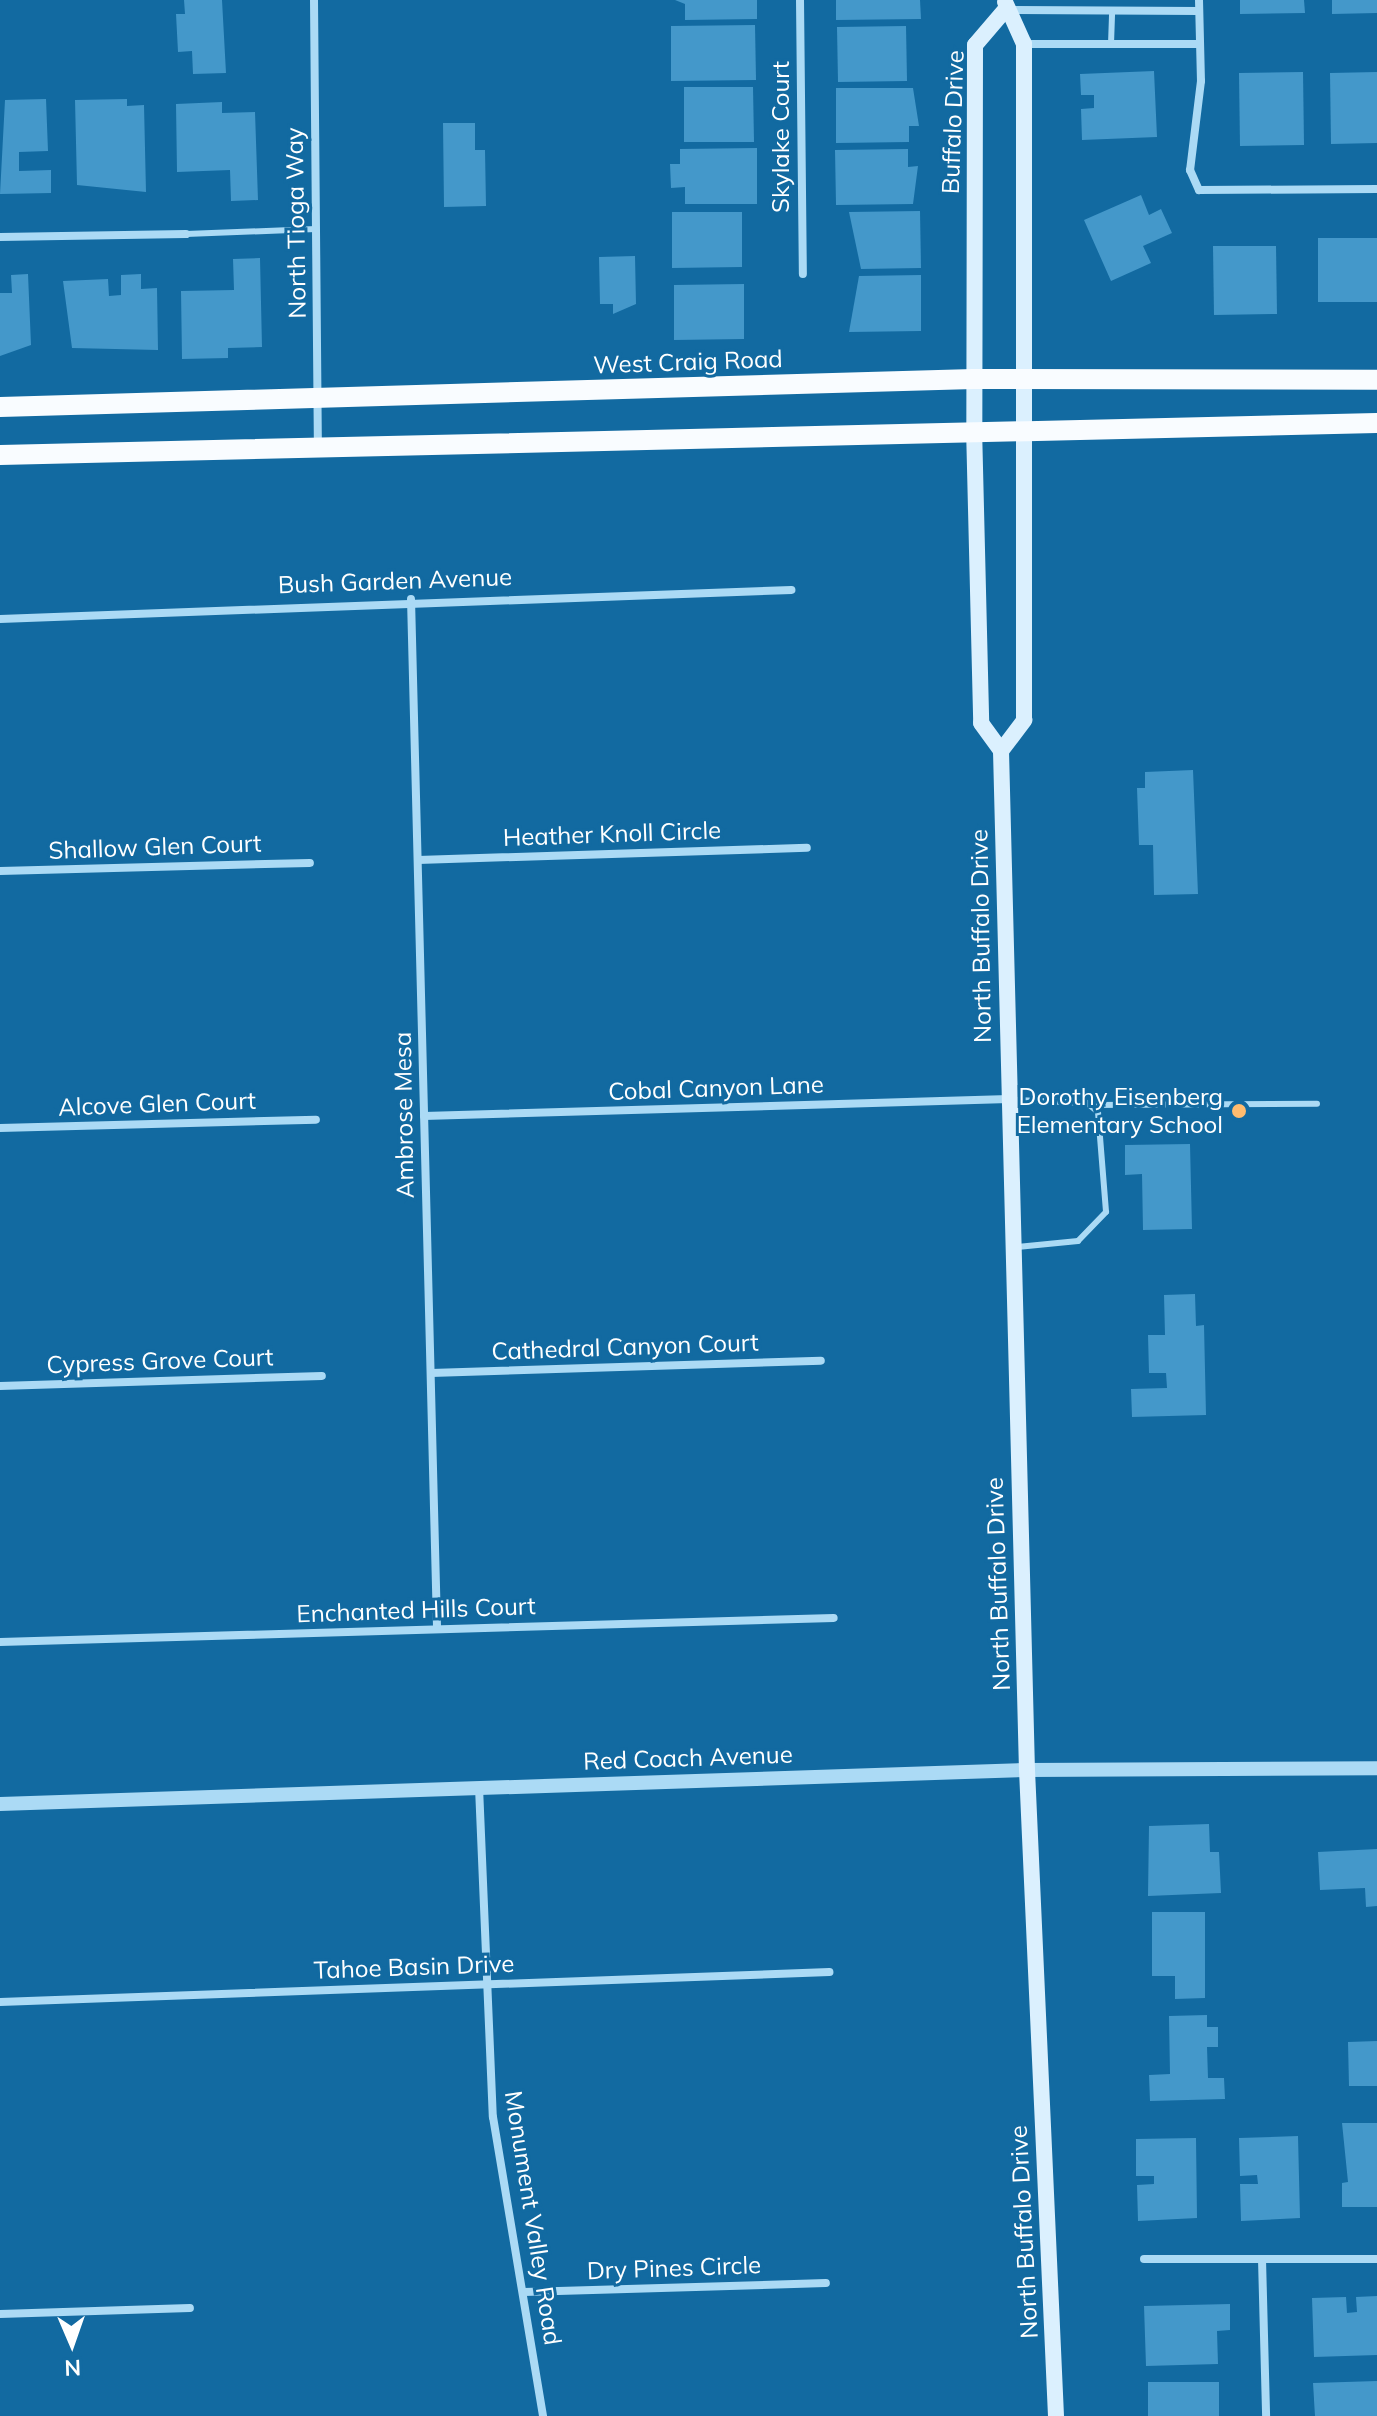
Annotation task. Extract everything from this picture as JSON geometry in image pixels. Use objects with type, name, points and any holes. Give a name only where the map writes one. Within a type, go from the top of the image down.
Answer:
[{"type":"main road","points":[[1001,751],[1024,720],[1024,44],[1004,5]]},
{"type":"main road","name":"Buffalo Drive","points":[[974,427],[975,45],[1004,5]]},
{"type":"main road","name":"West Craig Road","points":[[0,407],[974,379],[1377,380]]},
{"type":"main road","points":[[0,455],[974,427],[1377,423]]},
{"type":"main road","name":"North Buffalo Drive","points":[[974,427],[981,723],[1001,751],[1027,1770],[1056,2416]]},
{"type":"street","name":"North Tioga Way","points":[[314,0],[318,446]]},
{"type":"street","name":"Skylake Court","points":[[800,0],[803,274]]},
{"type":"street","points":[[1199,0],[1200,44],[1190,170],[1199,190],[1377,189]]},
{"type":"street","points":[[1004,5],[1199,11]]},
{"type":"street","points":[[1024,44],[1200,44]]},
{"type":"street","points":[[0,237],[186,234]]},
{"type":"street","name":"Bush Garden Avenue","points":[[0,619],[411,599],[791,590]]},
{"type":"street","name":"Ambrose Mesa","points":[[411,599],[437,1629]]},
{"type":"street","name":"Heather Knoll Circle","points":[[418,860],[807,848]]},
{"type":"street","name":"Shallow Glen Court","points":[[0,871],[310,863]]},
{"type":"street","name":"Cobal Canyon Lane","points":[[424,1116],[1009,1099]]},
{"type":"street","name":"Alcove Glen Court","points":[[0,1128],[316,1120]]},
{"type":"street","name":"Cathedral Canyon Court","points":[[431,1373],[821,1361]]},
{"type":"street","name":"Cypress Grove Court","points":[[0,1386],[322,1376]]},
{"type":"street","name":"Enchanted Hills Court","points":[[0,1642],[834,1618]]},
{"type":"street","name":"Red Coach Avenue","points":[[0,1804],[1027,1770],[1377,1768]]},
{"type":"street","name":"Monument Valley Road","points":[[479,1786],[493,2117],[543,2416]]},
{"type":"street","name":"Tahoe Basin Drive","points":[[0,2002],[829,1972]]},
{"type":"street","points":[[1144,2259],[1377,2259]]},
{"type":"street","points":[[1262,2259],[1266,2416]]},
{"type":"street","name":"Dry Pines Circle","points":[[524,2292],[826,2283]]},
{"type":"street","points":[[0,2314],[190,2308]]},
{"type":"lane","points":[[1111,44],[1112,10]]},
{"type":"lane","points":[[186,234],[316,229]]},
{"type":"lane","points":[[1009,1099],[1090,1105],[1317,1104]]},
{"type":"lane","points":[[1013,1247],[1078,1241],[1102,1224],[1104,1138],[1090,1105]]},
{"type":"building","points":[[184,0],[222,0],[226,73],[193,74],[192,51],[178,52],[176,14],[185,14]]},
{"type":"building","points":[[675,0],[757,0],[757,19],[685,20],[685,4]]},
{"type":"building","points":[[836,0],[920,0],[921,19],[836,20]]},
{"type":"building","points":[[1240,0],[1304,0],[1305,13],[1240,14]]},
{"type":"building","points":[[1332,0],[1377,0],[1377,13],[1332,14]]},
{"type":"building","points":[[755,25],[756,80],[671,81],[671,26]]},
{"type":"building","points":[[906,26],[907,81],[838,82],[837,27]]},
{"type":"building","points":[[1154,71],[1157,137],[1082,140],[1081,109],[1094,108],[1094,95],[1081,95],[1080,74]]},
{"type":"building","points":[[1303,72],[1304,145],[1240,146],[1239,73]]},
{"type":"building","points":[[1377,72],[1377,143],[1331,144],[1330,73]]},
{"type":"building","points":[[684,87],[753,87],[754,142],[684,142]]},
{"type":"building","points":[[836,88],[913,88],[919,126],[909,126],[909,142],[836,143]]},
{"type":"building","points":[[46,99],[48,151],[19,152],[19,171],[51,170],[51,193],[0,194],[5,100]]},
{"type":"building","points":[[127,99],[127,106],[144,105],[146,192],[77,185],[75,100]]},
{"type":"building","points":[[222,102],[222,113],[255,112],[258,200],[231,201],[230,170],[177,172],[176,104]]},
{"type":"building","points":[[443,123],[475,123],[475,150],[485,150],[486,206],[444,207]]},
{"type":"building","points":[[757,148],[757,204],[685,204],[685,187],[671,188],[670,164],[680,164],[680,149]]},
{"type":"building","points":[[908,149],[908,167],[918,166],[913,204],[836,205],[835,150]]},
{"type":"building","points":[[1141,195],[1149,215],[1161,209],[1172,233],[1143,246],[1151,263],[1111,281],[1084,220]]},
{"type":"building","points":[[920,211],[921,268],[861,269],[849,212]]},
{"type":"building","points":[[672,212],[742,212],[742,267],[672,268]]},
{"type":"building","points":[[1318,238],[1377,238],[1377,302],[1318,302]]},
{"type":"building","points":[[1213,246],[1276,246],[1277,314],[1214,315]]},
{"type":"building","points":[[635,256],[636,304],[613,314],[613,304],[600,304],[599,257]]},
{"type":"building","points":[[260,258],[262,347],[228,348],[228,358],[182,359],[181,291],[234,290],[233,259]]},
{"type":"building","points":[[28,274],[31,345],[0,356],[0,293],[12,293],[11,275]]},
{"type":"building","points":[[141,274],[141,289],[157,288],[158,350],[72,348],[63,281],[108,279],[109,296],[121,295],[121,275]]},
{"type":"building","points":[[921,275],[921,331],[849,332],[859,276]]},
{"type":"building","points":[[744,284],[744,339],[674,340],[674,285]]},
{"type":"building","points":[[1193,770],[1198,894],[1154,895],[1153,845],[1139,845],[1137,788],[1145,788],[1145,772]]},
{"type":"building","points":[[1190,1144],[1192,1229],[1143,1230],[1142,1174],[1125,1175],[1125,1145]]},
{"type":"building","points":[[1195,1294],[1196,1326],[1204,1325],[1206,1415],[1132,1417],[1131,1389],[1167,1388],[1166,1373],[1149,1373],[1148,1335],[1165,1335],[1164,1295]]},
{"type":"building","points":[[1209,1824],[1210,1852],[1219,1852],[1221,1893],[1148,1896],[1149,1826]]},
{"type":"building","points":[[1377,1849],[1377,1906],[1366,1907],[1365,1888],[1320,1890],[1318,1852]]},
{"type":"building","points":[[1152,1912],[1205,1912],[1205,1998],[1175,1999],[1175,1976],[1152,1976]]},
{"type":"building","points":[[1207,2015],[1207,2027],[1218,2027],[1218,2047],[1207,2047],[1208,2078],[1224,2078],[1225,2099],[1150,2101],[1149,2075],[1170,2074],[1169,2016]]},
{"type":"building","points":[[1377,2041],[1377,2086],[1349,2086],[1348,2042]]},
{"type":"building","points":[[1342,2123],[1377,2123],[1377,2207],[1342,2207],[1342,2183],[1348,2182]]},
{"type":"building","points":[[1298,2136],[1300,2218],[1241,2221],[1240,2184],[1258,2184],[1257,2175],[1240,2176],[1239,2138]]},
{"type":"building","points":[[1196,2138],[1197,2218],[1138,2221],[1137,2185],[1154,2184],[1154,2176],[1136,2176],[1136,2139]]},
{"type":"building","points":[[1377,2296],[1377,2355],[1314,2357],[1312,2298],[1346,2297],[1347,2313],[1357,2312],[1356,2297]]},
{"type":"building","points":[[1230,2304],[1230,2330],[1217,2331],[1218,2364],[1146,2366],[1144,2306]]},
{"type":"building","points":[[1377,2381],[1377,2416],[1315,2416],[1313,2383]]},
{"type":"building","points":[[1148,2382],[1219,2382],[1219,2416],[1148,2416]]},
{"type":"place","name":"Dorothy Eisenberg Elementary School","points":[[1239,1111]]}]
